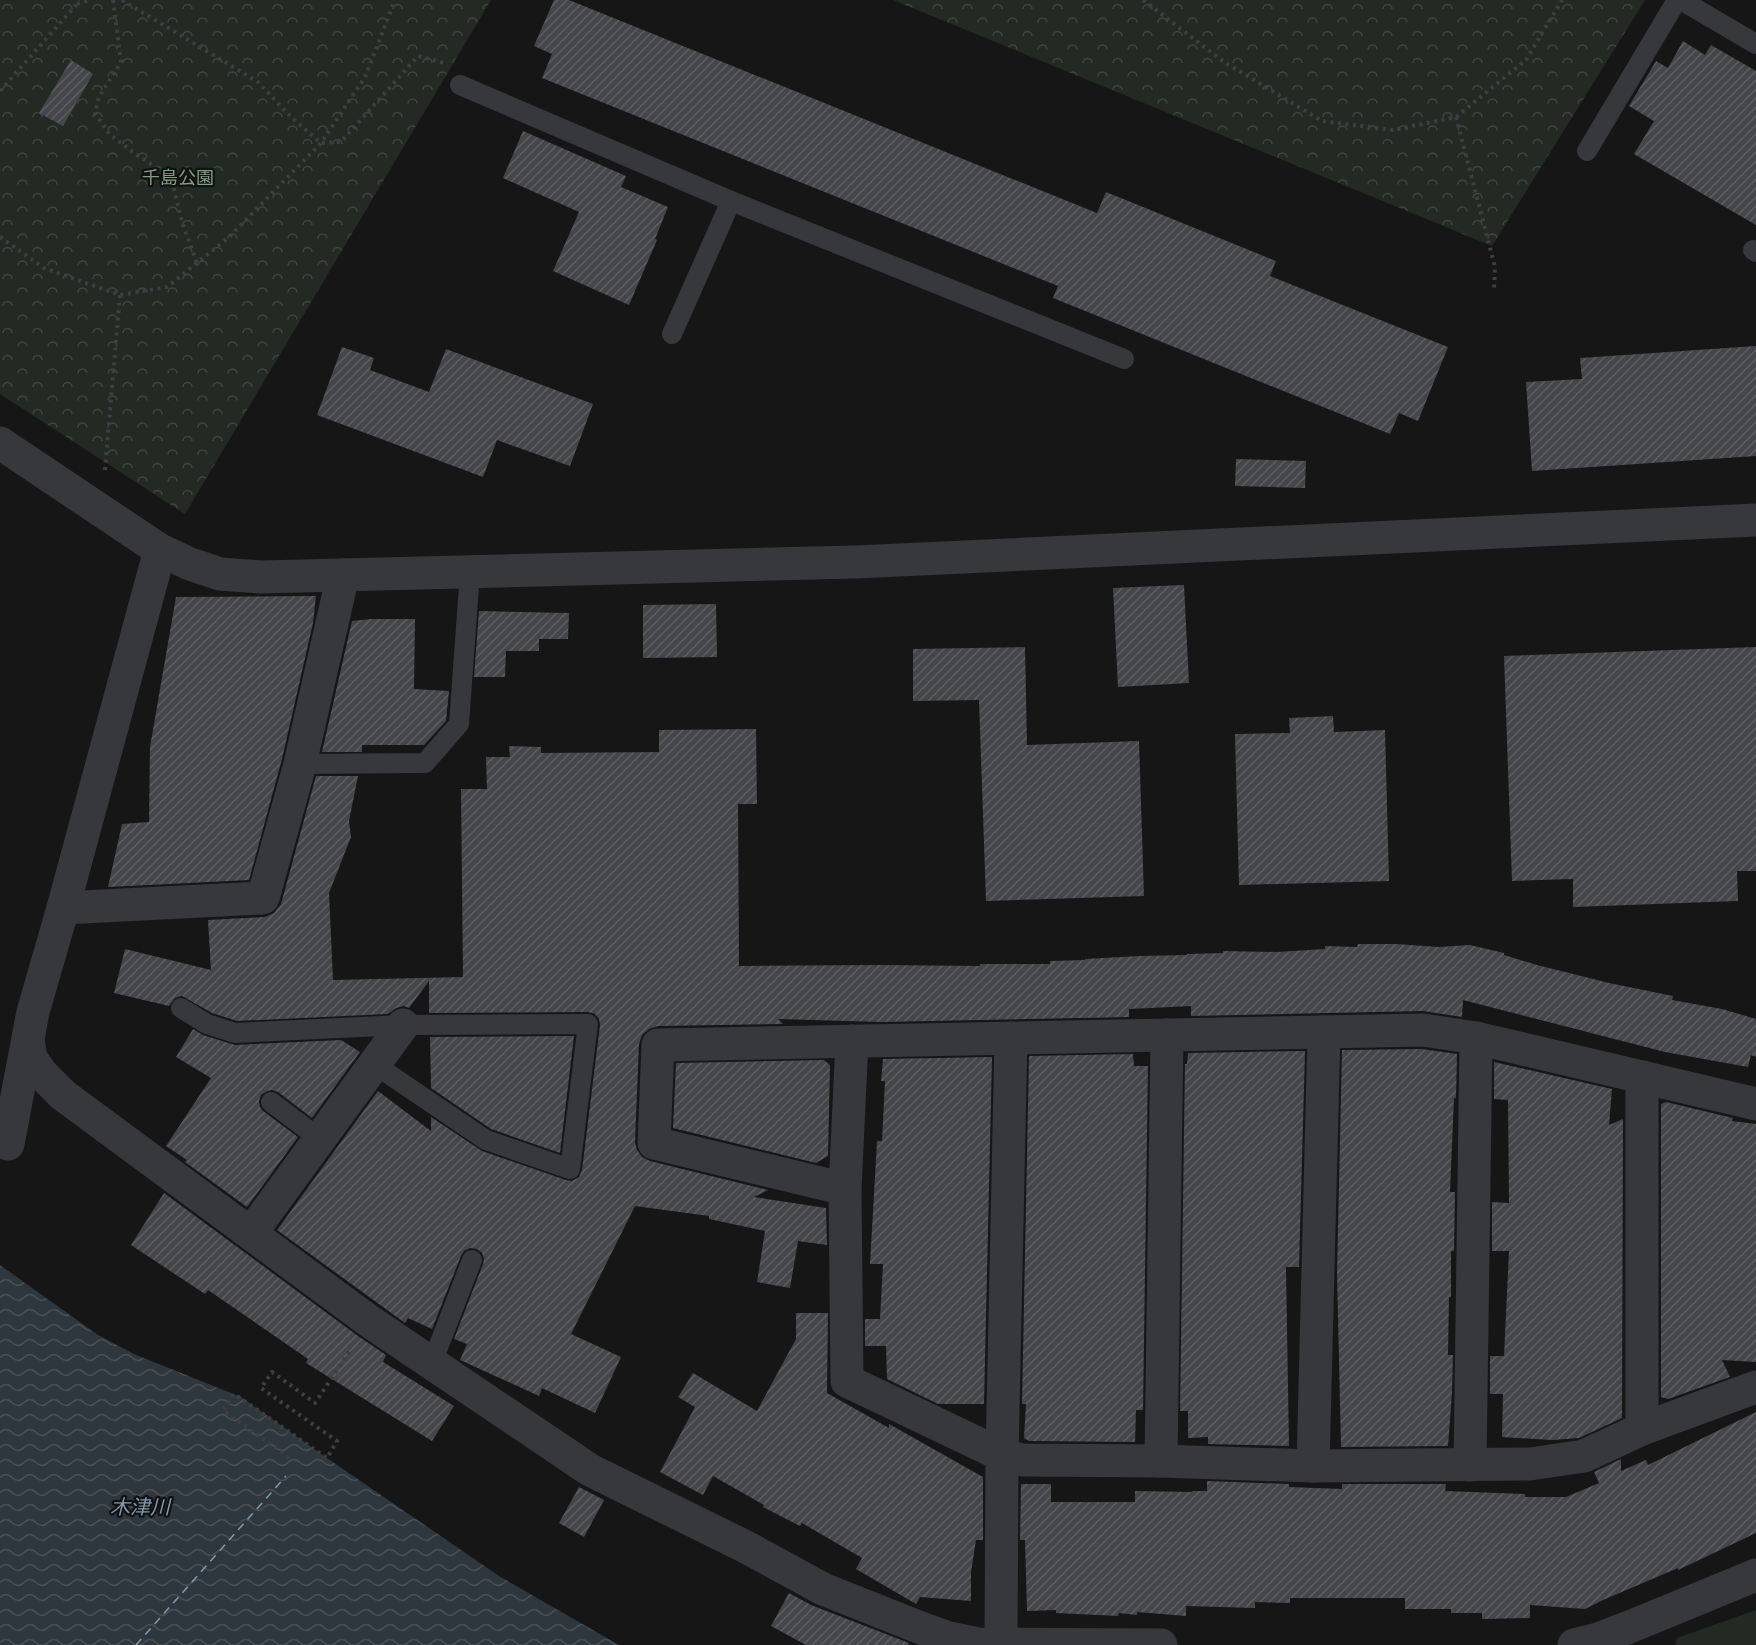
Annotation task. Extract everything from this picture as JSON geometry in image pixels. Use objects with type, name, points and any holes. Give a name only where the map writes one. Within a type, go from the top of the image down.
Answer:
[{"type":"street","points":[[0,443],[160,550],[190,564],[220,574],[261,577],[856,562],[1756,520]]},
{"type":"street","points":[[8,1144],[33,1012],[160,550]]},
{"type":"street","points":[[63,908],[263,898],[300,765],[343,575]]},
{"type":"street","points":[[251,1233],[403,1024]]},
{"type":"street","points":[[845,1189],[654,1143],[658,1045],[1423,1030],[1476,1038],[1756,1104]]},
{"type":"street","points":[[1313,1466],[1324,1032]]},
{"type":"street","points":[[1161,1461],[1167,1035]]},
{"type":"street","points":[[1001,1644],[1002,1455],[1011,1038]]},
{"type":"street","points":[[1470,1465],[1476,1038]]},
{"type":"street","points":[[28,1040],[31,1058],[36,1066],[63,1095],[369,1321],[590,1470],[746,1547],[823,1589],[949,1638],[978,1644],[1161,1645]]},
{"type":"street","points":[[852,1041],[845,1189],[847,1381],[1002,1455],[1022,1460],[1161,1461],[1313,1466],[1530,1464],[1584,1456],[1642,1430],[1756,1387]]},
{"type":"street","points":[[1642,1077],[1642,1430]]},
{"type":"street","points":[[1574,1645],[1627,1628],[1756,1575]]},
{"type":"lane","points":[[1587,151],[1679,0],[1756,44]]},
{"type":"lane","points":[[460,85],[731,201],[1124,359]]},
{"type":"lane","points":[[672,334],[731,201]]},
{"type":"lane","points":[[300,765],[425,763],[459,724],[470,572]]},
{"type":"lane","points":[[181,1008],[207,1024],[235,1033],[403,1024],[588,1024],[570,1169],[486,1140],[374,1064]]},
{"type":"lane","points":[[271,1102],[320,1139]]},
{"type":"lane","points":[[432,1363],[472,1260]]},
{"type":"path","points":[[0,91],[78,2],[91,0]]},
{"type":"path","points":[[113,0],[121,62],[99,97],[95,112],[109,134],[171,177],[182,222],[197,263]]},
{"type":"path","points":[[122,0],[258,82],[291,117],[321,143],[341,142],[418,56],[453,65]]},
{"type":"path","points":[[0,237],[44,267],[120,295],[167,287],[228,238],[321,143],[365,77],[395,0]]},
{"type":"path","points":[[1143,0],[1224,62],[1322,121],[1393,130],[1456,117],[1527,60],[1563,0]]},
{"type":"path","points":[[1456,117],[1495,267],[1494,290]]},
{"type":"path","points":[[105,470],[120,295]]},
{"type":"path","points":[[289,1458],[223,1410],[234,1394],[327,1458],[337,1441],[261,1388],[272,1372],[315,1403],[369,1321]]},
{"type":"green space","name":"千島公園","points":[[0,0],[491,0],[185,514],[0,394]]},
{"type":"green space","points":[[893,0],[1645,0],[1492,246]]},
{"type":"green space","points":[[1756,1610],[1756,1645],[1675,1645],[1677,1638]]},
{"type":"water","name":"木津川","points":[[0,1265],[98,1335],[134,1354],[241,1397],[499,1576],[619,1645],[0,1645]]},
{"type":"building","points":[[554,0],[569,0],[1097,213],[1106,192],[1276,261],[1270,276],[1448,347],[1418,421],[1399,413],[1390,434],[1053,298],[1058,286],[542,78],[552,54],[534,46]]},
{"type":"building","points":[[1683,41],[1705,55],[1711,45],[1756,71],[1756,225],[1634,154],[1654,121],[1629,106],[1656,61],[1668,68]]},
{"type":"building","points":[[71,60],[93,74],[63,126],[39,113]]},
{"type":"building","points":[[523,131],[626,176],[621,187],[668,207],[655,239],[657,240],[629,305],[553,271],[579,212],[503,178]]},
{"type":"building","points":[[1756,346],[1756,456],[1532,471],[1526,382],[1582,379],[1580,358]]},
{"type":"building","points":[[342,347],[374,358],[370,370],[429,392],[446,349],[593,404],[570,466],[497,440],[483,477],[317,415]]},
{"type":"building","points":[[1236,459],[1306,461],[1305,488],[1235,486]]},
{"type":"building","points":[[1184,585],[1189,683],[1118,687],[1113,588]]},
{"type":"building","points":[[316,596],[313,623],[282,759],[249,880],[108,887],[122,824],[149,822],[150,747],[176,597]]},
{"type":"building","points":[[716,604],[717,657],[643,658],[643,605]]},
{"type":"building","points":[[479,611],[569,613],[568,639],[539,639],[539,651],[506,651],[505,677],[474,677]]},
{"type":"building","points":[[415,619],[414,689],[449,691],[446,721],[424,745],[362,745],[362,752],[322,752],[352,621]]},
{"type":"building","points":[[1025,647],[1027,745],[1139,741],[1144,896],[986,901],[979,700],[913,701],[913,649]]},
{"type":"building","points":[[1756,647],[1756,871],[1737,871],[1738,901],[1573,907],[1573,879],[1512,881],[1504,656]]},
{"type":"building","points":[[1333,716],[1334,732],[1385,730],[1389,881],[1239,885],[1235,734],[1290,733],[1289,718]]},
{"type":"building","points":[[756,729],[757,804],[738,804],[739,966],[1050,964],[1050,961],[1223,953],[1223,951],[1277,952],[1325,949],[1325,946],[1357,947],[1358,944],[1439,947],[1470,945],[1504,953],[1504,955],[1537,965],[1673,996],[1672,1000],[1722,1009],[1756,1019],[1756,1057],[1751,1055],[1748,1067],[1665,1052],[1463,1000],[1462,1017],[1423,1011],[1191,1016],[1191,1006],[1129,1009],[1129,1017],[882,1022],[778,1019],[783,1024],[658,1026],[642,1035],[639,1044],[635,1142],[642,1157],[650,1161],[768,1190],[754,1197],[826,1208],[827,1245],[798,1241],[790,1288],[757,1282],[765,1231],[709,1219],[709,1216],[635,1206],[571,1334],[621,1357],[595,1413],[542,1388],[539,1396],[460,1360],[467,1344],[454,1339],[483,1264],[482,1253],[477,1249],[470,1248],[461,1256],[432,1329],[408,1318],[405,1323],[277,1230],[378,1091],[431,1131],[431,1117],[482,1151],[566,1180],[572,1181],[579,1177],[582,1170],[600,1025],[595,1014],[588,1012],[429,1013],[429,981],[409,1008],[404,1006],[396,1008],[388,1014],[237,1021],[212,1013],[182,996],[175,998],[169,1006],[114,993],[125,949],[211,970],[208,920],[265,917],[274,913],[281,904],[316,776],[358,776],[349,821],[351,837],[329,893],[333,980],[463,977],[461,789],[487,789],[486,757],[510,757],[509,746],[541,747],[541,753],[659,752],[659,730]]},
{"type":"building","points":[[193,1029],[203,1035],[235,1045],[341,1040],[360,1052],[312,1118],[278,1092],[272,1090],[261,1095],[259,1101],[263,1111],[298,1137],[247,1207],[166,1146],[211,1078],[176,1057]]},
{"type":"building","points":[[574,1036],[560,1153],[491,1129],[431,1088],[430,1037]]},
{"type":"building","points":[[1422,1049],[1457,1054],[1450,1192],[1455,1192],[1454,1251],[1451,1251],[1451,1297],[1449,1297],[1448,1355],[1453,1355],[1448,1446],[1341,1447],[1337,1274],[1342,1050]]},
{"type":"building","points":[[1305,1051],[1299,1267],[1286,1267],[1289,1446],[1208,1444],[1208,1437],[1188,1438],[1188,1411],[1180,1411],[1185,1064],[1187,1064],[1188,1053]]},
{"type":"building","points":[[1133,1054],[1134,1066],[1148,1066],[1143,1410],[1136,1410],[1135,1442],[1029,1441],[1024,1438],[1026,1404],[1022,1404],[1029,1056]]},
{"type":"building","points":[[992,1057],[984,1404],[938,1404],[887,1379],[886,1346],[865,1346],[865,1319],[880,1319],[883,1264],[870,1264],[877,1141],[882,1141],[885,1081],[881,1081],[883,1059]]},
{"type":"building","points":[[824,1060],[830,1065],[828,1156],[816,1163],[673,1128],[676,1063]]},
{"type":"building","points":[[1494,1062],[1612,1089],[1609,1125],[1623,1119],[1622,1418],[1579,1438],[1552,1440],[1502,1437],[1503,1394],[1490,1394],[1490,1356],[1504,1356],[1509,1251],[1492,1251],[1492,1202],[1509,1203],[1508,1100],[1494,1099]]},
{"type":"building","points":[[1666,1102],[1733,1118],[1732,1121],[1756,1124],[1756,1362],[1722,1360],[1730,1377],[1668,1399],[1661,1397],[1661,1104]]},
{"type":"building","points":[[164,1193],[386,1355],[383,1362],[454,1406],[432,1441],[306,1363],[308,1359],[208,1290],[205,1294],[131,1245]]},
{"type":"building","points":[[796,1313],[828,1313],[827,1393],[889,1428],[889,1424],[983,1477],[983,1540],[976,1540],[971,1572],[971,1601],[920,1597],[916,1604],[856,1569],[862,1558],[802,1523],[800,1526],[763,1507],[764,1505],[713,1476],[703,1495],[660,1472],[695,1407],[678,1397],[693,1373],[757,1411],[796,1339]]},
{"type":"building","points":[[1756,1412],[1756,1533],[1678,1570],[1678,1568],[1585,1609],[1530,1605],[1530,1618],[1482,1619],[1482,1613],[1451,1613],[1451,1609],[1405,1609],[1405,1598],[1290,1598],[1290,1603],[1255,1602],[1255,1608],[1186,1606],[1186,1616],[1137,1612],[1137,1615],[1119,1613],[1118,1616],[1056,1613],[1056,1610],[1027,1611],[1025,1540],[1020,1540],[1021,1484],[1051,1484],[1051,1502],[1135,1502],[1135,1491],[1207,1491],[1207,1481],[1289,1484],[1289,1487],[1342,1489],[1342,1484],[1446,1484],[1445,1491],[1525,1494],[1525,1497],[1566,1497],[1599,1483],[1594,1472],[1621,1459],[1621,1471],[1646,1460],[1648,1465]]},
{"type":"building","points":[[579,1487],[604,1500],[584,1537],[559,1523]]},
{"type":"building","points":[[789,1593],[811,1605],[909,1643],[908,1645],[806,1645],[771,1626]]},
{"type":"ferry route","points":[[136,1645],[286,1476]]}]
